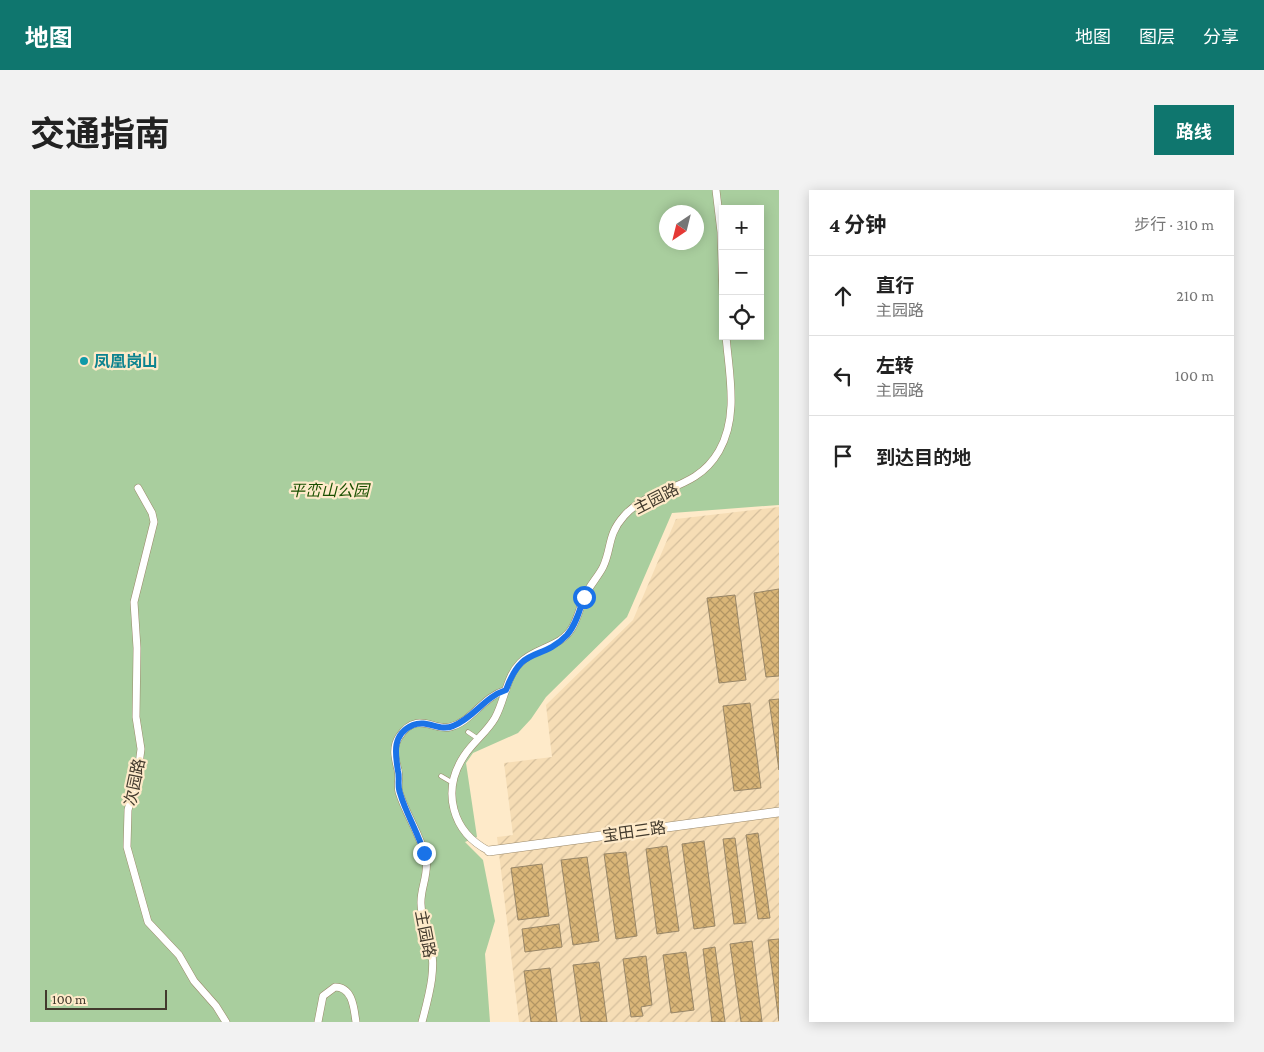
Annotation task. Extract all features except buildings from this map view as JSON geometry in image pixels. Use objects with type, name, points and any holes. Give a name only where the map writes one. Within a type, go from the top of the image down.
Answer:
[{"type":"street","points":[[716,190],[721,232],[723,295]]},
{"type":"street","name":"主园路","points":[[489,851],[474,842],[458,823],[452,804],[452,783],[460,763],[477,738],[494,718],[519,664],[525,658],[560,641],[573,627],[589,588],[603,567],[610,540],[625,515],[657,494],[688,482],[706,468],[718,452],[728,432],[732,411],[726,340]]},
{"type":"street","name":"次园路","points":[[138,488],[152,512],[154,522],[134,602],[137,683],[135,709],[141,749],[138,772],[128,810],[127,847],[143,908],[151,926],[174,949],[194,981],[216,1006],[226,1022]]},
{"type":"street","name":"主园路","points":[[422,1022],[432,981],[432,953],[420,901],[426,872],[426,860],[414,822],[399,793],[399,773],[394,754],[395,745],[402,733],[410,727],[423,723],[444,728],[452,727],[474,713],[488,698],[506,690]]},
{"type":"street","name":"宝田三路","points":[[489,851],[779,812]]},
{"type":"street","points":[[318,1022],[323,996],[335,987],[344,989],[350,997],[356,1022]]},
{"type":"lane","points":[[468,732],[477,738]]},
{"type":"lane","points":[[441,776],[452,783]]},
{"type":"shaded area","points":[[779,507],[779,1022],[519,1022],[497,837],[513,835],[504,763],[552,757],[546,705],[633,620],[676,519]]},
{"type":"green space","name":"平峦山公园","points":[[30,190],[779,190],[779,505],[672,513],[627,617],[546,697],[531,719],[518,733],[473,753],[466,763],[477,837],[465,842],[483,860],[495,921],[485,954],[490,1022],[30,1022]]},
{"type":"place","name":"凤凰岗山","points":[[84,361]]},
{"type":"route","points":[[424,853],[414,822],[401,797],[398,786],[399,773],[394,754],[399,736],[410,727],[423,723],[444,728],[452,727],[474,713],[488,698],[506,690],[514,669],[525,658],[550,647],[568,634],[573,627],[584,597]]}]
